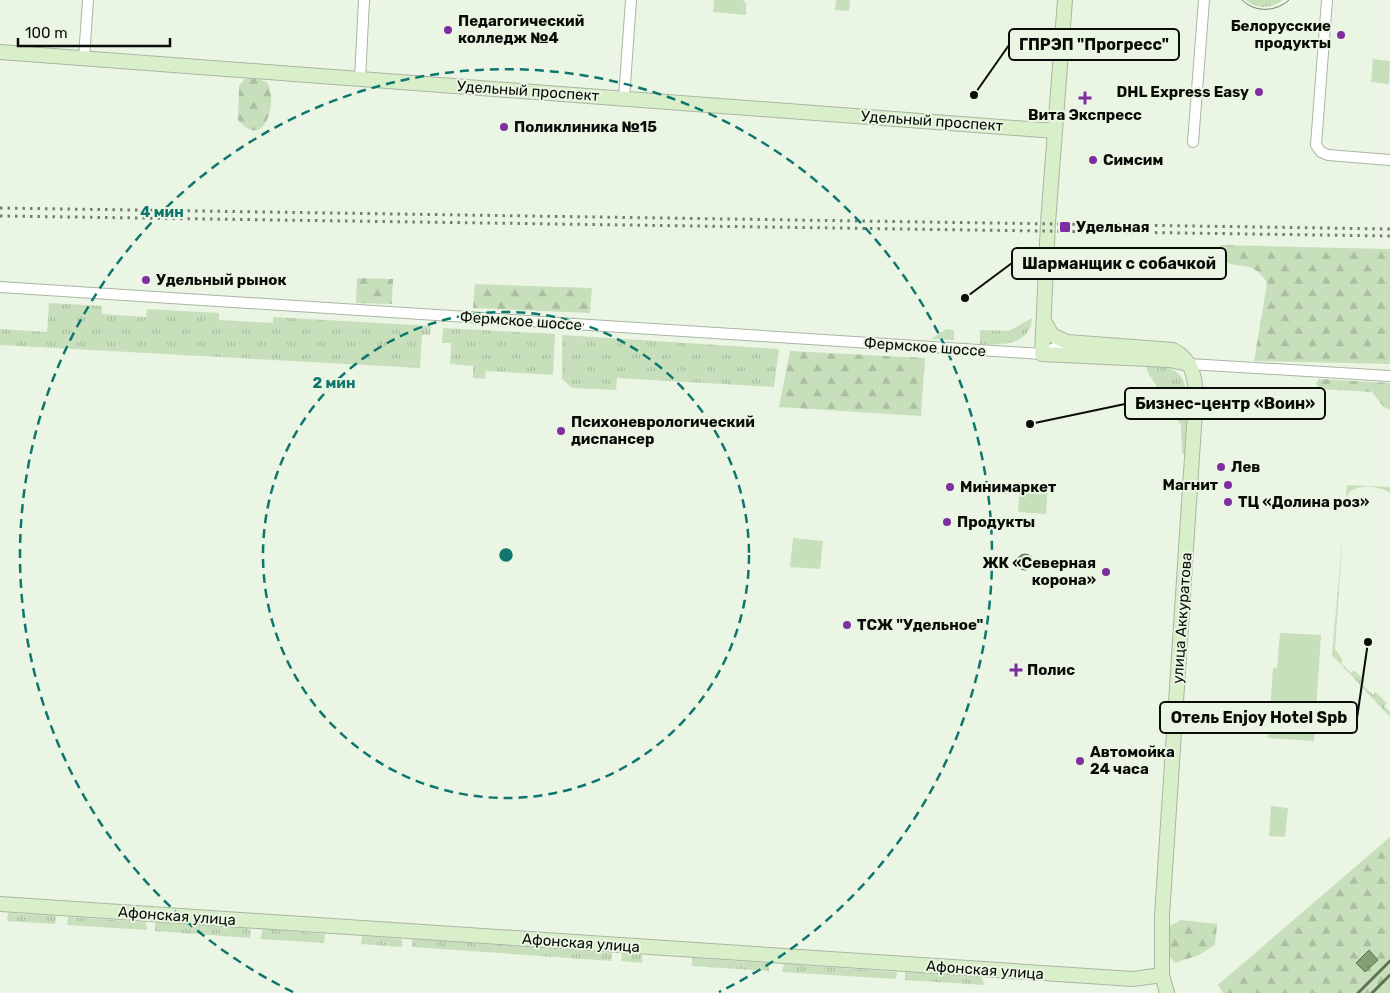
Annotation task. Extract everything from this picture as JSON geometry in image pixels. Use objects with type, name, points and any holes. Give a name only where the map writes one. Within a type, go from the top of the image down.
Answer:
[{"type":"street","points":[[84,58],[88,0]]},
{"type":"street","points":[[360,79],[364,0]]},
{"type":"street","points":[[624,98],[631,0]]},
{"type":"street","points":[[1042,354],[1065,0]]},
{"type":"street","points":[[1193,142],[1204,0]]},
{"type":"street","points":[[1327,0],[1316,140],[1321,152],[1328,154],[1390,160]]},
{"type":"street","name":"Удельный проспект","points":[[0,52],[1056,131]]},
{"type":"street","name":"Фермское шоссе","points":[[0,287],[992,351],[1169,360],[1189,364],[1390,376]]},
{"type":"street","points":[[1044,321],[1052,335],[1067,342]]},
{"type":"street","name":"Фермское шоссе","points":[[1042,354],[1067,342],[1173,350],[1189,364]]},
{"type":"street","name":"улица Аккуратова","points":[[1167,993],[1162,975],[1162,916],[1196,396],[1194,372],[1189,364]]},
{"type":"street","name":"Афонская улица","points":[[0,904],[1133,979],[1162,975]]},
{"type":"green space","points":[[714,0],[743,0],[746,4],[746,15],[713,12]]},
{"type":"green space","points":[[836,0],[850,0],[849,11],[835,10]]},
{"type":"green space","points":[[1246,0],[1283,0],[1274,5],[1259,7]]},
{"type":"green space","points":[[1373,59],[1390,61],[1389,84],[1371,82]]},
{"type":"green space","points":[[252,78],[267,82],[271,101],[267,120],[262,127],[255,130],[247,128],[238,120],[239,86],[245,79]]},
{"type":"green space","points":[[1220,245],[1390,249],[1390,364],[1254,361],[1267,283],[1256,270],[1220,260]]},
{"type":"green space","points":[[357,278],[393,279],[392,304],[356,303]]},
{"type":"green space","points":[[475,284],[592,288],[590,313],[473,308]]},
{"type":"green space","points":[[49,303],[102,306],[102,314],[146,317],[147,309],[219,313],[219,320],[273,323],[273,317],[431,326],[430,335],[422,335],[420,368],[0,345],[0,329],[47,332]]},
{"type":"green space","points":[[1032,318],[1026,334],[1020,339],[1005,344],[980,344],[980,330],[1009,331]]},
{"type":"green space","points":[[443,328],[555,334],[553,375],[486,371],[485,379],[473,378],[473,366],[450,364],[451,343],[442,343]]},
{"type":"green space","points":[[946,329],[954,330],[954,340],[931,339]]},
{"type":"green space","points":[[562,335],[779,349],[774,387],[617,378],[616,390],[572,388],[562,379]]},
{"type":"green space","points":[[790,351],[925,358],[921,416],[779,407]]},
{"type":"green space","points":[[1146,364],[1172,369],[1179,374],[1183,381],[1186,390],[1188,412],[1185,454],[1182,454],[1181,425],[1147,371]]},
{"type":"green space","points":[[1319,379],[1390,383],[1390,410],[1383,406],[1372,392],[1319,389],[1316,383]]},
{"type":"green space","points":[[1020,484],[1048,486],[1046,514],[1018,512]]},
{"type":"green space","points":[[1347,485],[1390,487],[1390,493],[1379,488],[1365,487],[1353,490],[1346,498]]},
{"type":"green space","points":[[1343,531],[1335,649],[1343,660],[1341,663],[1351,673],[1354,670],[1365,681],[1362,684],[1373,695],[1376,692],[1387,703],[1384,706],[1390,712],[1390,717],[1332,655]]},
{"type":"green space","points":[[793,538],[823,541],[820,569],[790,567]]},
{"type":"green space","points":[[1280,633],[1321,635],[1314,741],[1268,738],[1273,668],[1277,668]]},
{"type":"green space","points":[[1271,806],[1288,808],[1285,837],[1269,836]]},
{"type":"green space","points":[[1390,837],[1390,993],[1223,993],[1218,985]]},
{"type":"green space","points":[[8,913],[56,916],[55,924],[7,921]]},
{"type":"green space","points":[[68,917],[146,922],[147,930],[67,925]]},
{"type":"green space","points":[[1181,920],[1217,924],[1215,945],[1199,955],[1175,963],[1168,954],[1168,927]]},
{"type":"green space","points":[[155,922],[248,928],[251,932],[250,938],[155,931]]},
{"type":"green space","points":[[263,929],[325,934],[324,943],[260,939]]},
{"type":"green space","points":[[362,936],[402,939],[402,947],[361,944]]},
{"type":"green space","points":[[412,939],[612,953],[612,961],[412,947]]},
{"type":"green space","points":[[622,953],[642,955],[642,963],[621,961]]},
{"type":"green space","points":[[692,958],[768,963],[769,971],[692,966]]},
{"type":"green space","points":[[784,964],[897,972],[896,979],[782,972]]},
{"type":"green space","points":[[905,972],[981,977],[985,985],[905,980]]},
{"type":"water","points":[[1025,554],[1031,556],[1033,562],[1031,568],[1025,570],[1019,568],[1017,562],[1019,556]]},
{"type":"water","points":[[1369,950],[1378,960],[1365,972],[1356,963]]},
{"type":"waterway","points":[[1358,993],[1390,961]]},
{"type":"waterway","points":[[1372,993],[1390,975]]},
{"type":"tram line","points":[[1242,0],[1259,9],[1272,9],[1289,0]]},
{"type":"railway","points":[[0,208],[1390,229]]},
{"type":"railway","points":[[0,216],[1390,236]]},
{"type":"place","name":"Педагогический колледж №4","points":[[448,30]]},
{"type":"place","name":"Белорусские продукты","points":[[1341,35]]},
{"type":"place","name":"DHL Express Easy","points":[[1259,92]]},
{"type":"place","name":"ГПРЭП \"Прогресс\"","points":[[974,95]]},
{"type":"place","name":"Вита Экспресс","points":[[1085,98]]},
{"type":"place","name":"Поликлиника №15","points":[[504,127]]},
{"type":"place","name":"Симсим","points":[[1093,160]]},
{"type":"place","name":"Удельная","points":[[1065,227]]},
{"type":"place","name":"Удельный рынок","points":[[146,280]]},
{"type":"place","name":"Шарманщик с собачкой","points":[[965,298]]},
{"type":"place","name":"Бизнес-центр «Воин»","points":[[1030,424]]},
{"type":"place","name":"Психоневрологический диспансер","points":[[561,431]]},
{"type":"place","name":"Лев","points":[[1221,467]]},
{"type":"place","name":"Магнит","points":[[1228,485]]},
{"type":"place","name":"Минимаркет","points":[[950,487]]},
{"type":"place","name":"ТЦ «Долина роз»","points":[[1228,502]]},
{"type":"place","name":"Продукты","points":[[947,522]]},
{"type":"place","name":"ЖК «Северная корона»","points":[[1106,572]]},
{"type":"place","name":"ТСЖ \"Удельное\"","points":[[847,625]]},
{"type":"place","name":"Отель Enjoy Hotel Spb","points":[[1368,642]]},
{"type":"place","name":"Полис","points":[[1016,670]]},
{"type":"place","name":"Автомойка 24 часа","points":[[1080,761]]}]
